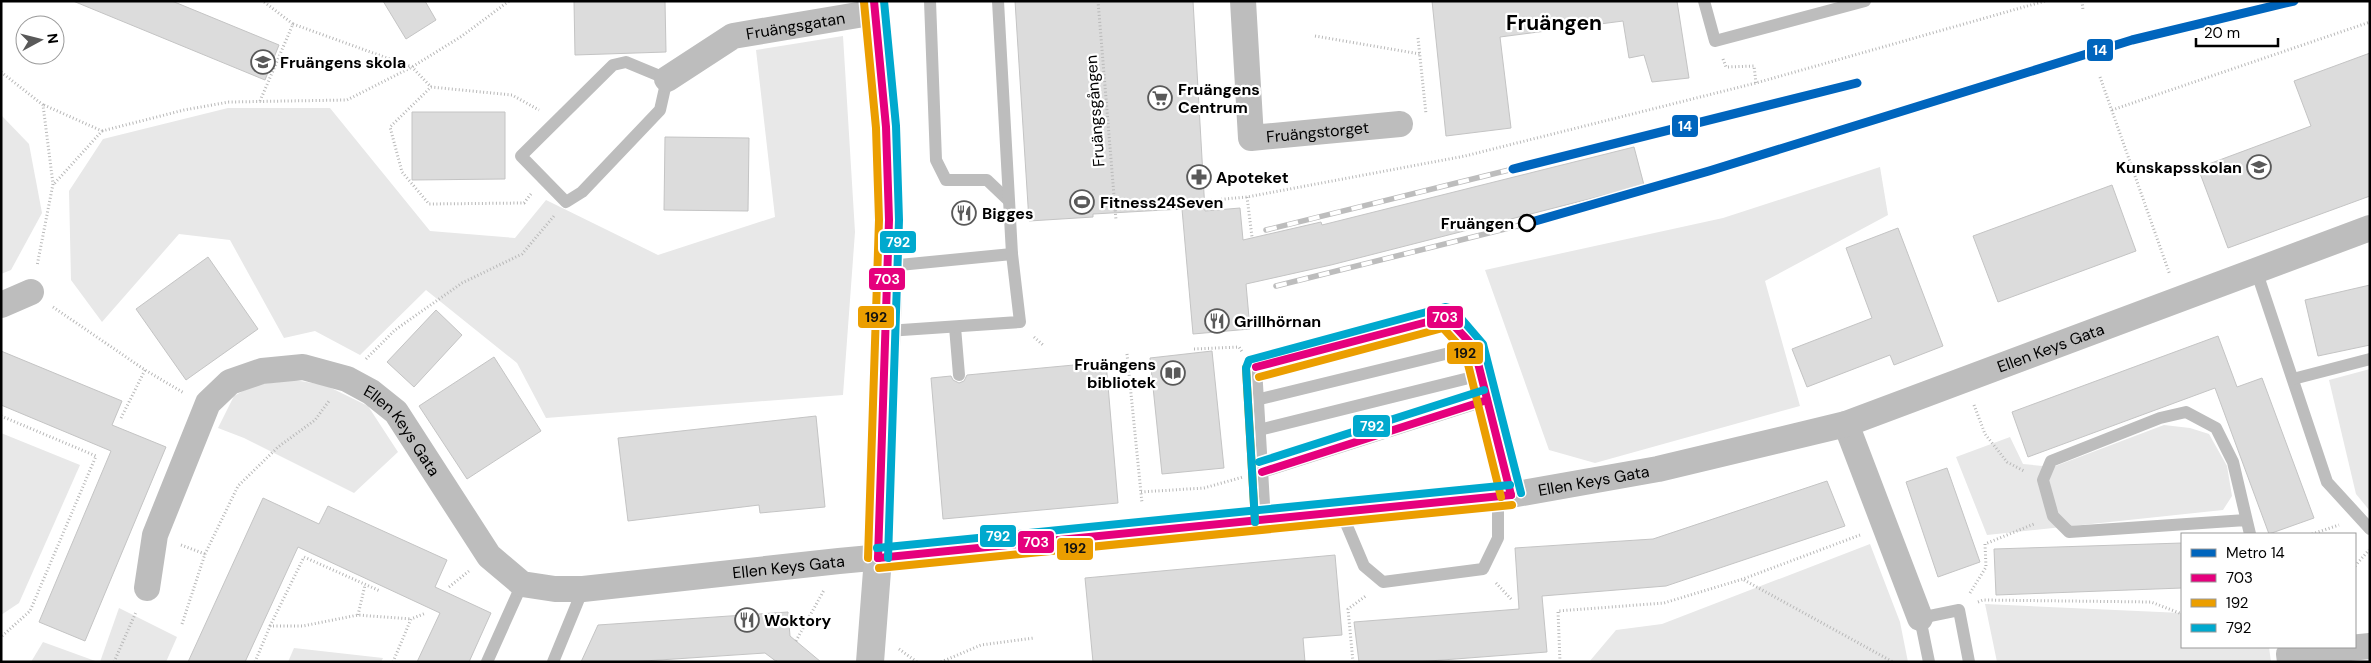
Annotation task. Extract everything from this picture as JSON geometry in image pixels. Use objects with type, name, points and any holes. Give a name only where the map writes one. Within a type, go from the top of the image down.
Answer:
[{"type":"street","name":"Fruängstorget","points":[[1244,1],[1251,138],[1400,124]]},
{"type":"street","name":"Fruängsgatan","points":[[667,79],[734,36],[875,6],[886,127],[889,266],[878,558],[870,662]]},
{"type":"street","name":"Ellen Keys Gata","points":[[147,588],[155,536],[208,403],[230,382],[262,371],[303,367],[347,379],[372,392],[396,412],[489,556],[522,584],[555,589],[583,589],[840,561],[1342,514],[1505,496],[1658,469],[1846,424],[2178,298],[2370,228]]},
{"type":"street","points":[[1,305],[31,292]]},
{"type":"street","points":[[1846,424],[1920,618]]},
{"type":"street","points":[[2356,647],[2370,646]]},
{"type":"street","points":[[2288,654],[2350,648]]},
{"type":"lane","points":[[930,1],[936,160],[946,180],[987,180],[1008,200]]},
{"type":"lane","points":[[887,331],[1020,322],[1008,200],[998,1]]},
{"type":"lane","points":[[1704,1],[1715,41],[1865,1]]},
{"type":"lane","points":[[626,62],[667,79],[660,110],[582,192],[566,202],[521,156],[613,64],[626,62]]},
{"type":"lane","points":[[889,266],[1012,254]]},
{"type":"lane","points":[[2256,270],[2327,482],[2370,530]]},
{"type":"lane","points":[[1265,521],[1256,400],[1256,367],[1446,317],[1474,348],[1505,496],[1498,538],[1483,569],[1383,582],[1364,566],[1342,514]]},
{"type":"lane","points":[[955,326],[960,375]]},
{"type":"lane","points":[[1256,400],[1474,348]]},
{"type":"lane","points":[[2293,379],[2370,359]]},
{"type":"lane","points":[[1259,430],[1481,376]]},
{"type":"lane","points":[[1262,472],[1486,400]]},
{"type":"lane","points":[[2246,520],[2069,532],[2053,516],[2043,480],[2051,461],[2160,418],[2186,412],[2216,428],[2234,462],[2250,533]]},
{"type":"lane","points":[[487,662],[522,584]]},
{"type":"lane","points":[[553,662],[583,589]]},
{"type":"lane","points":[[1929,662],[1920,618],[1959,610],[1969,662]]},
{"type":"path","points":[[263,1],[292,24],[412,66],[431,87],[512,95],[557,120]]},
{"type":"path","points":[[53,184],[102,131],[184,110],[229,102],[347,100],[412,66],[462,36],[509,1]]},
{"type":"path","name":"Fruängsgången","points":[[1098,1],[1116,220]]},
{"type":"path","points":[[1176,209],[1179,203],[1247,197],[1465,156],[1756,83],[2045,1]]},
{"type":"path","points":[[2082,1],[2083,10]]},
{"type":"path","points":[[2112,110],[2370,22]]},
{"type":"path","points":[[260,101],[292,24]]},
{"type":"path","points":[[1315,36],[1420,54]]},
{"type":"path","points":[[1400,124],[1427,122],[1418,38]]},
{"type":"path","points":[[1715,41],[1726,67],[1754,66],[1756,83]]},
{"type":"path","points":[[1,72],[43,105],[102,131]]},
{"type":"path","points":[[2100,78],[2178,298]]},
{"type":"path","points":[[431,87],[390,127],[402,172],[429,204],[524,203],[544,180]]},
{"type":"path","points":[[43,105],[53,184],[31,292],[145,370],[186,395],[208,403]]},
{"type":"path","points":[[1247,197],[1252,237]]},
{"type":"path","points":[[182,624],[205,554],[238,486],[278,447],[315,420],[347,379],[395,330],[462,283],[522,254],[566,202]]},
{"type":"path","points":[[1194,348],[1239,347],[1256,367]]},
{"type":"path","points":[[1127,354],[1142,504]]},
{"type":"path","points":[[121,418],[145,370]]},
{"type":"path","points":[[1,416],[96,456],[30,611],[1,637]]},
{"type":"path","points":[[1985,434],[2007,462]]},
{"type":"path","points":[[1141,492],[1204,488],[1262,472]]},
{"type":"path","points":[[1959,610],[1986,567],[1985,544],[2053,516]]},
{"type":"path","points":[[2315,533],[2359,518]]},
{"type":"path","points":[[1560,662],[1558,611],[1664,603],[1743,580],[1884,525]]},
{"type":"path","points":[[2356,565],[2370,549]]},
{"type":"path","points":[[255,662],[270,626],[304,557],[380,591]]},
{"type":"path","points":[[796,641],[840,561]]},
{"type":"path","points":[[1743,580],[1893,662]]},
{"type":"path","points":[[1353,662],[1348,609],[1383,582]]},
{"type":"path","points":[[358,615],[365,585]]},
{"type":"path","points":[[114,662],[147,588]]},
{"type":"path","points":[[1959,610],[1983,600],[2151,602],[2181,614]]},
{"type":"path","points":[[270,626],[303,626],[358,615],[411,619],[426,613]]},
{"type":"path","points":[[393,662],[411,619]]},
{"type":"path","points":[[941,662],[981,645],[1034,638]]},
{"type":"shaded area","points":[[843,36],[855,232],[843,395],[546,418],[517,363],[426,290],[360,355],[315,331],[284,338],[230,240],[179,234],[102,322],[71,280],[69,191],[103,139],[228,108],[330,108],[430,231],[515,238],[546,200],[658,255],[775,217],[756,50]]},
{"type":"shaded area","points":[[1,115],[29,144],[42,213],[11,270],[1,274]]},
{"type":"shaded area","points":[[1880,167],[1888,215],[1765,281],[1800,406],[1595,463],[1549,450],[1485,270],[1723,218]]},
{"type":"shaded area","points":[[2370,369],[2370,511],[2356,494],[2329,380]]},
{"type":"shaded area","points":[[294,380],[325,385],[368,406],[398,452],[354,493],[244,438],[218,428],[234,396],[254,385]]},
{"type":"shaded area","points":[[2164,425],[2190,428],[2209,434],[2227,466],[2232,496],[2223,510],[1987,535],[1956,457],[2010,437],[2023,464],[2053,467]]},
{"type":"shaded area","points":[[1,433],[80,465],[19,603],[1,615]]},
{"type":"shaded area","points":[[1870,544],[1900,622],[1908,662],[1589,662],[1616,630],[1662,624]]},
{"type":"shaded area","points":[[1985,604],[2181,613],[2181,648],[2269,648],[2271,662],[1997,662]]},
{"type":"shaded area","points":[[119,608],[177,637],[166,662],[100,662]]},
{"type":"shaded area","points":[[43,642],[98,662],[31,662]]},
{"type":"shaded area","points":[[294,648],[383,658],[381,662],[288,662]]},
{"type":"building","points":[[73,1],[172,1],[279,45],[265,80]]},
{"type":"building","points":[[383,1],[425,1],[436,20],[406,39]]},
{"type":"building","points":[[574,1],[665,1],[666,52],[575,55]]},
{"type":"building","points":[[1015,1],[1193,1],[1205,211],[1240,208],[1243,240],[1321,222],[1322,225],[1634,147],[1644,185],[1331,265],[1246,284],[1250,329],[1193,334],[1182,209],[1093,214],[1093,217],[1029,221]]},
{"type":"building","points":[[1432,1],[1677,1],[1689,78],[1652,82],[1644,55],[1629,58],[1623,21],[1500,37],[1511,128],[1446,136]]},
{"type":"building","points":[[2370,53],[2370,196],[2228,248],[2198,168],[2311,126],[2294,81]]},
{"type":"building","points":[[412,112],[505,112],[505,179],[412,180]]},
{"type":"building","points":[[665,137],[749,138],[748,211],[664,210]]},
{"type":"building","points":[[2112,185],[2136,251],[1998,302],[1973,236]]},
{"type":"building","points":[[1898,228],[1943,346],[1894,365],[1890,355],[1807,387],[1792,349],[1872,318],[1846,248]]},
{"type":"building","points":[[208,257],[258,329],[186,380],[136,309]]},
{"type":"building","points":[[2370,285],[2370,345],[2318,356],[2305,300]]},
{"type":"building","points":[[436,310],[462,335],[414,387],[387,362]]},
{"type":"building","points":[[2218,336],[2237,387],[2262,378],[2314,518],[2269,533],[2215,388],[2028,457],[2012,412]]},
{"type":"building","points":[[1,351],[122,401],[112,425],[166,447],[85,641],[39,622],[111,451],[1,405]]},
{"type":"building","points":[[1212,351],[1224,468],[1162,474],[1150,358]]},
{"type":"building","points":[[494,357],[541,431],[467,479],[419,406]]},
{"type":"building","points":[[1106,362],[1118,503],[943,519],[931,378],[951,376],[953,380],[959,383],[964,381],[967,375]]},
{"type":"building","points":[[816,416],[825,507],[760,513],[759,505],[628,521],[618,438]]},
{"type":"building","points":[[1947,468],[1980,562],[1938,577],[1906,482]]},
{"type":"building","points":[[1827,481],[1845,526],[1666,586],[1542,596],[1547,652],[1416,662],[1359,662],[1354,622],[1519,609],[1515,548],[1653,539]]},
{"type":"building","points":[[263,498],[319,524],[328,506],[447,560],[435,587],[491,613],[469,662],[417,662],[440,613],[298,547],[245,662],[188,662]]},
{"type":"building","points":[[2181,543],[2181,588],[1996,595],[1994,549]]},
{"type":"building","points":[[1335,555],[1342,635],[1303,638],[1305,662],[1093,662],[1085,578]]},
{"type":"building","points":[[788,612],[790,636],[821,662],[777,662],[765,653],[629,662],[581,662],[598,625]]},
{"type":"railway","points":[[1266,230],[1513,169]]},
{"type":"railway","points":[[1276,286],[1525,224]]},
{"type":"metro line","name":"14","points":[[1525,224],[1709,171],[2132,40],[2294,1]]},
{"type":"metro line","name":"14","points":[[1513,169],[1857,83]]},
{"type":"transit line","name":"703","points":[[874,1],[886,127],[889,220],[878,558]]},
{"type":"transit line","name":"792","points":[[884,1],[896,126],[899,220],[888,558]]},
{"type":"transit line","name":"192","points":[[864,2],[876,128],[879,220],[868,558]]},
{"type":"transit line","name":"792","points":[[1255,522],[1246,368],[1249,360],[1445,307],[1453,309],[1483,344],[1521,493]]},
{"type":"transit line","name":"703","points":[[1256,367],[1446,317],[1474,347],[1511,495]]},
{"type":"transit line","name":"192","points":[[1259,377],[1443,328],[1465,352],[1501,497]]},
{"type":"transit line","name":"192","points":[[1246,368],[1255,522]]},
{"type":"transit line","name":"792","points":[[1259,462],[1484,390]]},
{"type":"transit line","name":"703","points":[[1262,472],[1487,400]]},
{"type":"transit line","name":"792","points":[[877,548],[1510,485]]},
{"type":"transit line","name":"703","points":[[878,558],[1511,495]]},
{"type":"transit line","name":"192","points":[[879,568],[1512,505]]},
{"type":"place","name":"Fruängens skola","points":[[263,62]]},
{"type":"place","name":"Fruängens Centrum","points":[[1160,98]]},
{"type":"place","name":"Kunskapsskolan","points":[[2259,167]]},
{"type":"place","name":"Apoteket","points":[[1199,177]]},
{"type":"place","name":"Fitness24Seven","points":[[1082,202]]},
{"type":"place","name":"Bigges","points":[[964,213]]},
{"type":"place","name":"Fruängen","points":[[1527,223]]},
{"type":"place","name":"Grillhörnan","points":[[1217,321]]},
{"type":"place","name":"Fruängens bibliotek","points":[[1173,373]]},
{"type":"place","name":"Woktory","points":[[747,620]]},
{"type":"district","name":"Fruängen","points":[[1554,23]]}]
